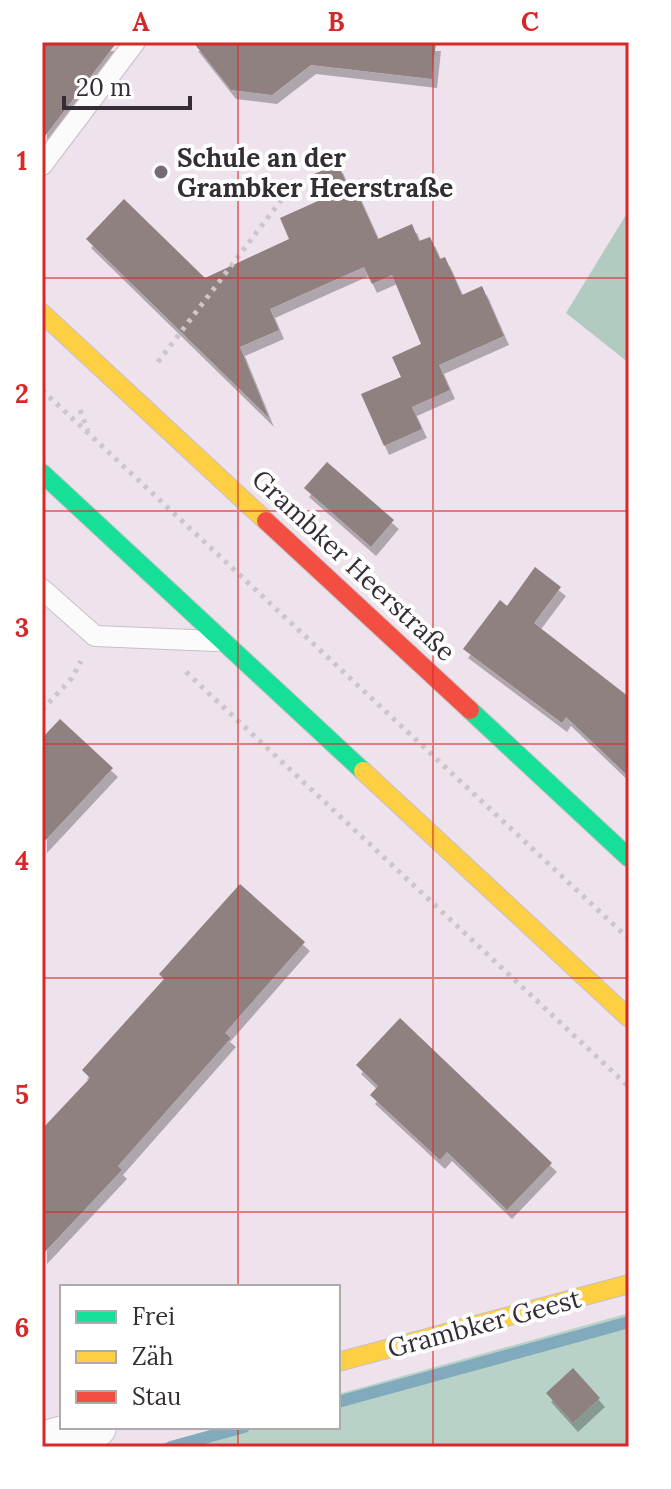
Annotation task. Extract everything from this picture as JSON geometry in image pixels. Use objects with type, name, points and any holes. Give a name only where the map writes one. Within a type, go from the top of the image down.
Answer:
[{"type":"street","name":"Grambker Heerstraße","points":[[42,313],[629,858]]},
{"type":"street","points":[[42,473],[629,1018]]},
{"type":"street","name":"Grambker Geest","points":[[340,1361],[629,1284]]},
{"type":"street","points":[[42,1442],[89,1429]]},
{"type":"lane","points":[[42,165],[135,42]]},
{"type":"lane","points":[[42,589],[95,636],[223,642]]},
{"type":"path","points":[[133,395],[295,182]]},
{"type":"path","points":[[42,390],[629,939]]},
{"type":"path","points":[[42,710],[72,678],[95,636]]},
{"type":"path","points":[[150,639],[629,1087]]},
{"type":"green space","points":[[629,210],[629,363],[566,313]]},
{"type":"green space","points":[[629,1313],[629,1447],[150,1447],[214,1429],[340,1429],[340,1393]]},
{"type":"building","points":[[42,42],[117,42],[42,140]]},
{"type":"building","points":[[193,42],[436,42],[432,79],[311,65],[272,95],[231,90]]},
{"type":"building","points":[[338,164],[350,191],[355,188],[378,239],[412,224],[419,241],[430,237],[440,259],[445,257],[462,295],[482,286],[504,336],[439,365],[450,390],[412,407],[422,429],[384,446],[361,394],[401,377],[392,357],[421,344],[392,275],[372,284],[364,267],[270,309],[279,330],[240,347],[269,418],[86,239],[124,199],[205,278],[289,239],[280,218],[318,201],[307,177]]},
{"type":"building","points":[[327,462],[394,520],[371,547],[304,488]]},
{"type":"building","points":[[535,567],[561,587],[534,623],[629,697],[629,777],[566,717],[562,723],[463,649],[500,600],[507,606]]},
{"type":"building","points":[[60,719],[113,768],[42,844],[42,738]]},
{"type":"building","points":[[240,884],[305,942],[225,1033],[231,1038],[118,1166],[122,1170],[42,1255],[42,1129],[90,1078],[82,1070],[164,979],[159,974]]},
{"type":"building","points":[[400,1018],[552,1163],[507,1210],[447,1152],[440,1160],[370,1095],[378,1086],[356,1065]]},
{"type":"building","points":[[573,1368],[600,1398],[573,1423],[546,1393]]},
{"type":"waterway","points":[[340,1401],[629,1322]]},
{"type":"waterway","points":[[171,1447],[237,1429]]},
{"type":"traffic: fast","points":[[42,473],[363,771]]},
{"type":"traffic: fast","points":[[470,710],[629,858]]},
{"type":"traffic: slow","points":[[42,313],[266,521]]},
{"type":"traffic: slow","points":[[363,771],[629,1018]]},
{"type":"traffic: slow","points":[[340,1361],[629,1284]]},
{"type":"traffic: jam","points":[[266,521],[470,710]]},
{"type":"place","name":"Schule an der Grambker Heerstraße","points":[[161,172]]}]
